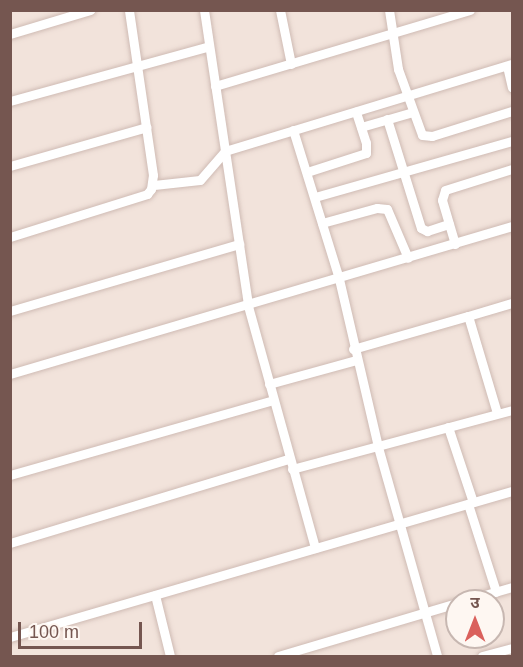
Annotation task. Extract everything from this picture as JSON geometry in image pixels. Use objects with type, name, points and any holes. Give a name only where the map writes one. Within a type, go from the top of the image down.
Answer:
[{"type":"street","points":[[10,34],[90,10]]},
{"type":"street","points":[[10,237],[147,194],[153,185],[147,127],[129,10]]},
{"type":"street","points":[[204,10],[248,306],[315,548]]},
{"type":"street","points":[[280,10],[291,64]]},
{"type":"street","points":[[389,10],[392,34],[407,96],[419,131],[427,136],[513,111]]},
{"type":"street","points":[[215,86],[470,10]]},
{"type":"street","points":[[10,101],[209,46]]},
{"type":"street","points":[[153,185],[200,180],[225,151],[510,65],[512,83]]},
{"type":"street","points":[[307,172],[363,156],[367,150],[356,112]]},
{"type":"street","points":[[361,127],[413,112]]},
{"type":"street","points":[[387,119],[421,228],[427,231],[449,224]]},
{"type":"street","points":[[10,166],[147,127]]},
{"type":"street","points":[[293,130],[339,279],[353,349],[378,447],[437,657]]},
{"type":"street","points":[[315,197],[513,141]]},
{"type":"street","points":[[455,244],[442,200],[445,190],[513,169]]},
{"type":"street","points":[[322,223],[377,208],[387,209],[408,258]]},
{"type":"street","points":[[10,374],[455,244],[512,230]]},
{"type":"street","points":[[10,311],[239,244]]},
{"type":"street","points":[[353,349],[513,303]]},
{"type":"street","points":[[468,316],[497,413]]},
{"type":"street","points":[[269,384],[356,360]]},
{"type":"street","points":[[10,475],[273,400]]},
{"type":"street","points":[[292,469],[513,410]]},
{"type":"street","points":[[448,427],[495,589]]},
{"type":"street","points":[[10,543],[289,459]]},
{"type":"street","points":[[10,637],[513,491]]},
{"type":"street","points":[[155,595],[170,657]]},
{"type":"street","points":[[278,657],[445,607]]},
{"type":"street","points":[[482,657],[513,648]]},
{"type":"shaded area","points":[[10,11],[512,11],[512,656],[11,656]]}]
